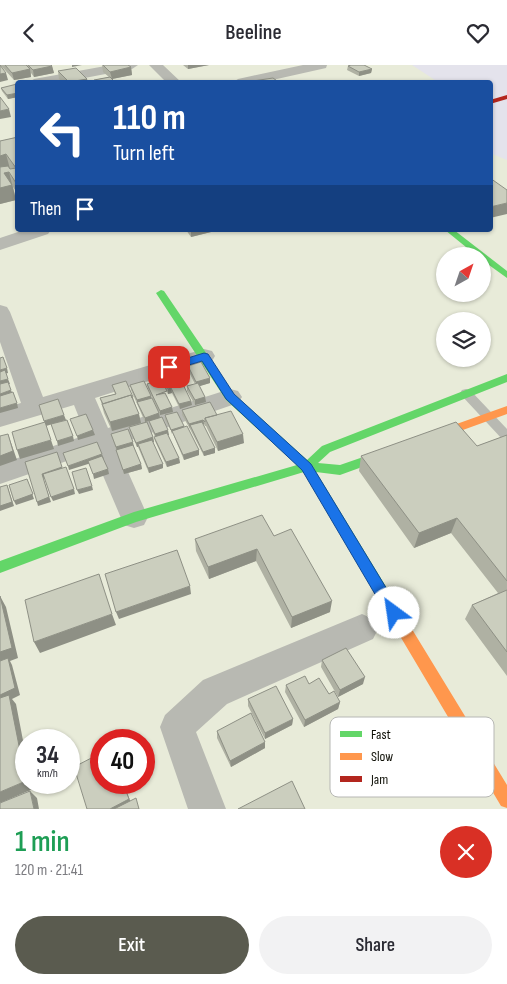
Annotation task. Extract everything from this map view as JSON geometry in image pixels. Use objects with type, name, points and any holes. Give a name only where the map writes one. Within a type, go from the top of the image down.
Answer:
[{"type":"street","points":[[50,80],[132,65]]},
{"type":"street","points":[[155,65],[172,80]]},
{"type":"street","points":[[252,80],[320,65]]},
{"type":"street","points":[[493,101],[507,97]]},
{"type":"street","points":[[0,244],[36,232]]},
{"type":"street","points":[[452,232],[507,275]]},
{"type":"street","points":[[160,293],[230,397],[307,467],[457,717]]},
{"type":"street","points":[[0,312],[8,358],[35,408]]},
{"type":"street","points":[[0,418],[204,357]]},
{"type":"street","points":[[307,467],[326,449],[507,378]]},
{"type":"street","points":[[81,394],[134,517]]},
{"type":"street","points":[[0,474],[230,397]]},
{"type":"street","points":[[0,567],[134,517],[307,467],[340,470],[507,410]]},
{"type":"street","points":[[207,809],[177,727],[215,692],[362,629]]},
{"type":"street","points":[[494,778],[507,800]]},
{"type":"lane","points":[[466,393],[507,437]]},
{"type":"shaded area","points":[[412,65],[507,65],[507,160],[493,154],[493,80],[435,80]]},
{"type":"building","points":[[0,65],[6,73],[0,74]]},
{"type":"building","points":[[5,65],[26,65],[30,69],[12,73]]},
{"type":"building","points":[[28,65],[51,65],[52,66],[33,70]]},
{"type":"building","points":[[103,65],[128,65],[131,67],[110,72]]},
{"type":"building","points":[[364,65],[372,69],[359,72],[348,66]]},
{"type":"building","points":[[76,68],[87,79],[67,80],[58,71]]},
{"type":"building","points":[[110,77],[113,80],[94,80]]},
{"type":"building","points":[[273,78],[276,80],[260,80]]},
{"type":"building","points":[[15,84],[15,94],[7,95],[1,88]]},
{"type":"building","points":[[0,97],[9,109],[0,111]]},
{"type":"building","points":[[15,138],[15,167],[6,154],[0,156],[0,141]]},
{"type":"building","points":[[8,166],[10,169],[15,168],[15,181],[9,172],[4,173],[12,185],[0,188],[0,167]]},
{"type":"building","points":[[493,180],[507,190],[507,203],[493,206]]},
{"type":"building","points":[[3,357],[7,368],[0,370],[0,358]]},
{"type":"building","points":[[201,362],[210,378],[196,382],[188,366]]},
{"type":"building","points":[[5,370],[8,379],[0,381],[0,372]]},
{"type":"building","points":[[177,372],[191,401],[179,404],[171,388],[168,389],[162,376]]},
{"type":"building","points":[[161,380],[167,391],[156,395],[165,393],[172,407],[160,411],[147,384]]},
{"type":"building","points":[[126,381],[133,397],[132,398],[131,395],[103,404],[100,398],[116,394],[112,385]]},
{"type":"building","points":[[144,381],[151,396],[137,400],[130,385]]},
{"type":"building","points":[[8,382],[11,390],[0,394],[0,384]]},
{"type":"building","points":[[198,383],[205,397],[195,400],[187,386]]},
{"type":"building","points":[[13,392],[17,403],[0,408],[0,396]]},
{"type":"building","points":[[131,395],[139,414],[110,422],[102,404]]},
{"type":"building","points":[[152,398],[159,413],[145,418],[137,402]]},
{"type":"building","points":[[58,399],[64,415],[44,421],[39,405]]},
{"type":"building","points":[[210,402],[217,415],[205,418],[205,422],[203,420],[189,424],[182,410]]},
{"type":"building","points":[[231,411],[243,434],[217,442],[205,418]]},
{"type":"building","points":[[177,412],[184,426],[171,430],[165,415]]},
{"type":"building","points":[[86,414],[93,430],[77,436],[70,419]]},
{"type":"building","points":[[162,417],[168,430],[155,434],[149,421]]},
{"type":"building","points":[[67,420],[73,436],[57,441],[51,424]]},
{"type":"building","points":[[45,422],[51,440],[17,450],[12,432]]},
{"type":"building","points":[[147,422],[153,437],[136,443],[129,427]]},
{"type":"building","points":[[202,422],[215,448],[203,452],[190,425]]},
{"type":"building","points":[[456,422],[477,446],[507,435],[507,581],[457,518],[419,533],[361,456]]},
{"type":"building","points":[[187,426],[199,450],[183,455],[172,431]]},
{"type":"building","points":[[128,429],[133,442],[116,447],[111,434]]},
{"type":"building","points":[[167,433],[179,458],[166,462],[154,437]]},
{"type":"building","points":[[8,434],[13,451],[0,456],[0,436]]},
{"type":"building","points":[[152,440],[163,464],[148,468],[138,444]]},
{"type":"building","points":[[97,442],[102,454],[68,466],[63,453]]},
{"type":"building","points":[[133,445],[141,464],[123,470],[116,450]]},
{"type":"building","points":[[57,452],[62,467],[42,474],[49,497],[37,502],[25,462]]},
{"type":"building","points":[[102,456],[108,469],[93,474],[88,461]]},
{"type":"building","points":[[66,467],[74,489],[51,497],[43,474]]},
{"type":"building","points":[[86,468],[92,486],[77,490],[72,472]]},
{"type":"building","points":[[27,479],[33,494],[14,501],[9,485]]},
{"type":"building","points":[[7,485],[12,502],[0,506],[0,487]]},
{"type":"building","points":[[262,515],[274,536],[291,529],[332,601],[292,617],[257,549],[208,567],[195,539]]},
{"type":"building","points":[[177,550],[190,586],[116,612],[105,574]]},
{"type":"building","points":[[99,574],[112,614],[34,642],[25,600]]},
{"type":"building","points":[[507,590],[507,652],[472,605]]},
{"type":"building","points":[[0,596],[12,648],[0,652]]},
{"type":"building","points":[[346,648],[365,677],[340,690],[322,660]]},
{"type":"building","points":[[8,658],[15,688],[0,695],[0,661]]},
{"type":"building","points":[[305,676],[309,684],[319,678],[329,694],[334,691],[340,702],[305,720],[286,685]]},
{"type":"building","points":[[276,686],[293,719],[265,733],[248,699]]},
{"type":"building","points":[[9,695],[16,729],[15,786],[0,792],[0,698]]},
{"type":"building","points":[[251,713],[265,742],[230,761],[217,731]]},
{"type":"building","points":[[90,759],[90,794],[127,794],[129,799],[110,809],[87,809],[80,786],[80,764]]},
{"type":"building","points":[[292,781],[305,809],[238,809]]},
{"type":"building","points":[[22,794],[31,794],[34,809],[0,809],[0,803]]},
{"type":"building","points":[[136,798],[139,809],[114,809]]},
{"type":"traffic: fast","points":[[452,232],[507,275]]},
{"type":"traffic: fast","points":[[161,293],[230,397],[307,467],[405,631]]},
{"type":"traffic: fast","points":[[307,467],[326,449],[507,378]]},
{"type":"traffic: fast","points":[[0,567],[134,517],[307,467],[340,470],[427,439]]},
{"type":"traffic: slow","points":[[427,439],[507,410]]},
{"type":"traffic: slow","points":[[405,631],[457,717]]},
{"type":"traffic: slow","points":[[494,778],[507,800]]},
{"type":"traffic: jam","points":[[493,101],[507,97]]},
{"type":"route","points":[[169,367],[204,357],[230,397],[307,467],[394,613]]}]
